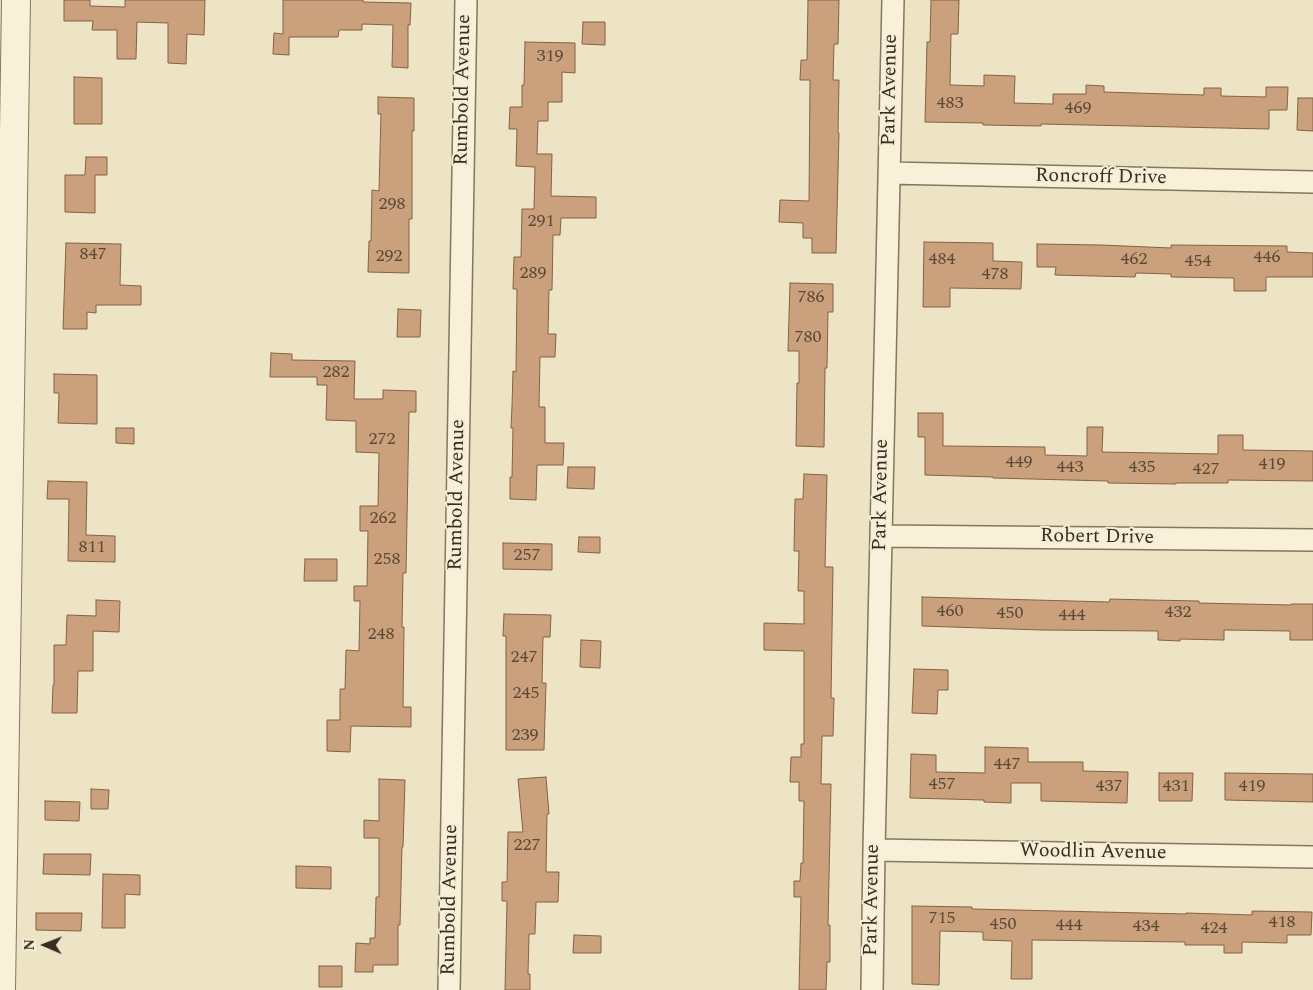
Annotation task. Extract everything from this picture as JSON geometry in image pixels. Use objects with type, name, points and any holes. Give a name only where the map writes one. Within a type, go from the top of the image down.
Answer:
[{"type":"street","points":[[1,990],[16,0]]},
{"type":"street","name":"Rumbold Avenue","points":[[450,990],[466,0]]},
{"type":"street","name":"Park Avenue","points":[[872,990],[893,0]]},
{"type":"street","name":"Roncroff Drive","points":[[889,173],[1313,182]]},
{"type":"street","name":"Robert Drive","points":[[881,536],[1313,540]]},
{"type":"street","name":"Woodlin Avenue","points":[[874,850],[1313,857]]},
{"type":"building","points":[[64,0],[90,0],[90,6],[125,7],[125,0],[205,0],[204,35],[187,34],[186,64],[168,63],[168,23],[137,22],[136,59],[117,59],[117,30],[92,30],[93,21],[64,21]]},
{"type":"building","points":[[283,0],[363,0],[363,2],[411,3],[410,25],[408,25],[408,68],[392,67],[393,25],[362,24],[362,30],[339,30],[338,37],[289,37],[289,55],[273,54],[274,33],[283,34]]},
{"type":"building","points":[[808,0],[839,0],[838,44],[834,44],[833,80],[839,80],[836,253],[812,253],[812,238],[803,238],[803,223],[779,222],[780,200],[809,201],[810,80],[800,80],[801,60],[807,60]]},
{"type":"building","points":[[931,0],[959,0],[958,34],[951,34],[950,85],[984,86],[984,75],[1015,76],[1014,103],[1053,104],[1053,94],[1086,94],[1086,85],[1104,86],[1104,92],[1204,95],[1204,88],[1221,88],[1221,96],[1266,97],[1266,87],[1288,87],[1287,110],[1269,110],[1269,129],[1041,124],[1041,126],[983,125],[983,123],[925,122],[927,42],[930,42]]},
{"type":"building","points":[[583,22],[605,22],[605,45],[582,44]]},
{"type":"building","points":[[525,42],[575,43],[575,73],[562,72],[562,102],[548,102],[548,121],[538,121],[537,154],[552,154],[551,196],[596,197],[596,218],[561,218],[560,235],[553,235],[552,290],[549,290],[548,334],[556,334],[555,357],[540,357],[539,407],[545,407],[545,443],[564,443],[563,465],[537,465],[536,500],[510,499],[513,371],[516,372],[517,289],[513,289],[514,257],[521,257],[522,209],[534,209],[535,167],[516,166],[517,129],[509,129],[510,107],[522,107]]},
{"type":"building","points":[[74,77],[102,78],[102,124],[74,124]]},
{"type":"building","points":[[378,97],[414,98],[412,219],[409,219],[409,273],[368,272],[372,190],[379,191],[381,114],[378,114]]},
{"type":"building","points":[[1298,98],[1313,98],[1313,131],[1297,130]]},
{"type":"building","points":[[86,157],[107,157],[107,175],[95,175],[95,213],[65,212],[65,175],[85,175]]},
{"type":"building","points":[[924,242],[993,243],[993,261],[1022,262],[1021,289],[950,288],[950,307],[923,307]]},
{"type":"building","points":[[66,243],[121,244],[120,285],[141,286],[141,305],[96,305],[96,313],[87,312],[87,329],[63,329]]},
{"type":"building","points":[[1037,244],[1171,248],[1171,245],[1287,246],[1287,252],[1313,253],[1313,277],[1266,277],[1266,291],[1234,291],[1234,278],[1171,277],[1171,274],[1136,273],[1135,277],[1055,275],[1056,267],[1037,267]]},
{"type":"building","points":[[790,283],[833,284],[833,312],[828,312],[824,447],[796,446],[799,351],[788,351]]},
{"type":"building","points":[[398,309],[421,310],[420,337],[397,337]]},
{"type":"building","points":[[271,353],[292,354],[292,360],[355,361],[354,399],[383,399],[383,390],[416,391],[416,412],[409,412],[406,573],[403,573],[402,627],[404,627],[403,707],[411,707],[411,727],[351,726],[350,752],[327,751],[327,720],[340,720],[340,689],[345,689],[346,650],[359,651],[360,601],[354,601],[354,586],[367,586],[368,531],[360,531],[360,506],[378,506],[379,453],[356,452],[356,421],[326,420],[327,385],[317,385],[317,377],[270,377]]},
{"type":"building","points":[[54,374],[97,375],[97,424],[58,423],[59,393],[54,393]]},
{"type":"building","points":[[918,413],[943,413],[943,446],[1045,447],[1045,455],[1087,456],[1087,427],[1103,427],[1102,452],[1218,454],[1218,435],[1243,435],[1243,450],[1313,451],[1313,481],[1228,480],[1228,483],[1108,483],[1108,481],[925,475],[925,437],[918,437]]},
{"type":"building","points":[[116,428],[134,428],[134,444],[116,443]]},
{"type":"building","points":[[568,467],[595,467],[594,489],[567,488]]},
{"type":"building","points":[[804,474],[827,475],[825,567],[833,567],[831,698],[834,698],[833,736],[822,736],[821,784],[831,784],[828,925],[830,925],[830,962],[827,962],[826,990],[799,990],[801,897],[794,897],[794,881],[800,881],[801,863],[803,863],[804,801],[799,801],[799,782],[790,782],[791,757],[801,757],[801,744],[804,744],[804,651],[764,650],[764,623],[804,624],[804,591],[798,591],[799,551],[794,551],[795,499],[803,499]]},
{"type":"building","points":[[48,481],[87,482],[86,535],[115,536],[115,562],[68,561],[69,499],[47,499]]},
{"type":"building","points":[[579,537],[600,537],[600,553],[578,552]]},
{"type":"building","points":[[503,543],[552,544],[552,570],[503,569]]},
{"type":"building","points":[[305,559],[337,559],[337,581],[304,581]]},
{"type":"building","points":[[922,597],[1109,602],[1110,599],[1199,601],[1199,603],[1313,604],[1313,640],[1290,640],[1290,631],[1224,630],[1224,640],[1180,639],[1180,641],[1158,640],[1158,631],[922,626]]},
{"type":"building","points":[[96,600],[120,601],[119,632],[93,631],[93,671],[78,671],[77,713],[52,713],[54,645],[66,645],[67,615],[96,616]]},
{"type":"building","points":[[504,614],[551,615],[550,637],[543,637],[542,683],[546,683],[544,750],[506,750],[506,636],[503,636]]},
{"type":"building","points":[[581,640],[601,641],[600,668],[580,667]]},
{"type":"building","points":[[914,669],[948,670],[948,690],[938,690],[937,714],[912,713]]},
{"type":"building","points":[[985,747],[1028,748],[1028,762],[1083,762],[1083,771],[1128,772],[1127,803],[1041,801],[1041,783],[1011,783],[1011,803],[984,802],[984,800],[910,798],[911,754],[936,755],[936,772],[985,773]]},
{"type":"building","points":[[1159,773],[1193,773],[1192,801],[1159,801]]},
{"type":"building","points":[[1225,773],[1313,774],[1313,802],[1225,800]]},
{"type":"building","points":[[546,777],[549,814],[547,814],[546,872],[559,872],[558,902],[536,902],[535,934],[529,934],[528,974],[530,974],[530,990],[505,990],[507,901],[502,901],[502,882],[507,882],[508,832],[523,832],[518,779]]},
{"type":"building","points":[[379,779],[405,780],[400,925],[398,925],[398,965],[373,965],[373,972],[355,972],[356,943],[370,944],[370,938],[375,938],[376,897],[379,897],[379,838],[364,838],[364,820],[379,821]]},
{"type":"building","points":[[91,789],[109,790],[108,809],[91,809]]},
{"type":"building","points":[[45,801],[80,802],[79,821],[45,820]]},
{"type":"building","points":[[44,854],[91,854],[90,875],[43,874]]},
{"type":"building","points":[[296,866],[331,867],[331,889],[296,888]]},
{"type":"building","points":[[103,874],[140,875],[140,895],[125,894],[125,928],[102,928]]},
{"type":"building","points":[[912,906],[1252,915],[1252,911],[1312,912],[1311,935],[1287,935],[1287,943],[1242,942],[1242,953],[1224,953],[1224,945],[1185,945],[1185,942],[1032,940],[1032,979],[1011,979],[1012,941],[983,940],[983,932],[940,931],[939,985],[912,984]]},
{"type":"building","points":[[36,913],[82,913],[81,931],[36,930]]},
{"type":"building","points":[[574,935],[601,936],[601,953],[573,953]]},
{"type":"building","points":[[319,966],[342,966],[342,987],[319,987]]}]
